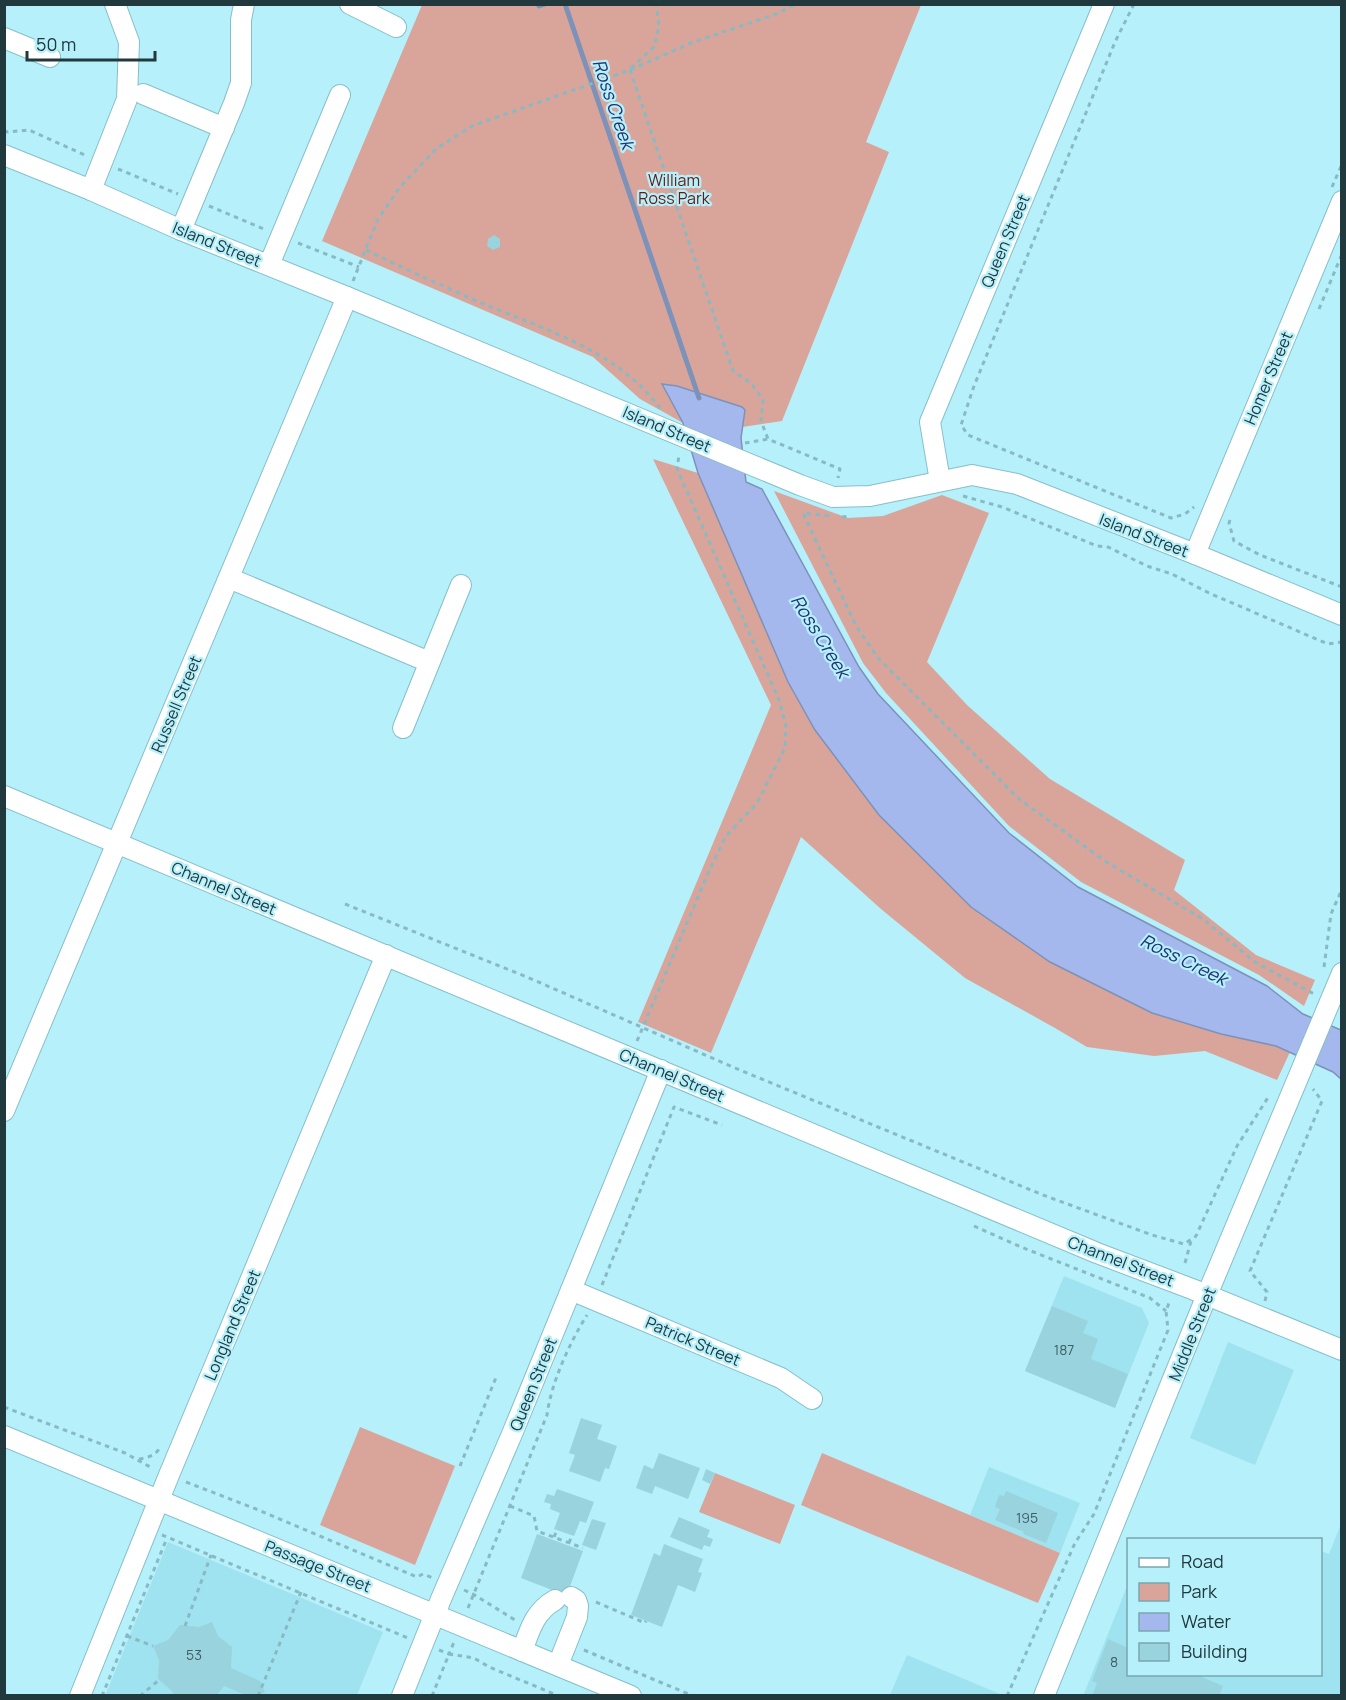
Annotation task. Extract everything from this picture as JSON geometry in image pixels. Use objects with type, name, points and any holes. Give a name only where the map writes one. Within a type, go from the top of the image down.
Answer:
[{"type":"street","points":[[91,190],[127,99],[129,42],[115,4]]},
{"type":"street","points":[[181,230],[241,83],[241,20],[244,4]]},
{"type":"street","points":[[350,4],[396,27]]},
{"type":"street","name":"Queen Street","points":[[940,481],[930,422],[1104,4]]},
{"type":"street","points":[[4,38],[50,57]]},
{"type":"street","points":[[143,94],[224,128]]},
{"type":"street","points":[[269,265],[340,95]]},
{"type":"street","name":"Island Street","points":[[4,155],[181,230],[833,497],[870,496],[972,475],[1017,484],[1195,554],[1341,615]]},
{"type":"street","name":"Homer Street","points":[[1195,554],[1341,201]]},
{"type":"street","name":"Russell Street","points":[[4,1111],[347,297]]},
{"type":"street","points":[[229,578],[429,662]]},
{"type":"street","points":[[403,728],[461,585]]},
{"type":"street","name":"Channel Street","points":[[4,796],[1097,1253],[1341,1350]]},
{"type":"street","name":"Longland Street","points":[[80,1695],[169,1475],[386,956]]},
{"type":"street","name":"Middle Street","points":[[1044,1695],[1207,1295],[1303,1081],[1341,973]]},
{"type":"street","name":"Queen Street","points":[[402,1695],[661,1070]]},
{"type":"street","name":"Patrick Street","points":[[571,1290],[781,1378],[812,1399]]},
{"type":"street","name":"Passage Street","points":[[4,1436],[630,1695]]},
{"type":"street","points":[[522,1651],[535,1618],[541,1611],[567,1599],[578,1605],[578,1610],[558,1665]]},
{"type":"path","points":[[630,70],[654,47],[659,26],[656,4]]},
{"type":"path","points":[[347,297],[377,221],[400,187],[436,149],[472,126],[630,70],[691,43],[776,14],[796,4]]},
{"type":"path","points":[[1134,4],[1101,75],[974,386],[961,425],[968,435],[1171,518],[1185,514],[1198,504]]},
{"type":"path","points":[[630,70],[733,371],[752,383],[763,400],[761,421],[768,439]]},
{"type":"path","points":[[366,250],[587,347],[628,375],[648,392],[663,412]]},
{"type":"path","points":[[1317,313],[1341,254]]},
{"type":"path","points":[[630,1058],[726,836],[757,802],[785,748],[786,726],[779,700],[677,470],[682,435]]},
{"type":"path","points":[[741,443],[768,439],[840,469],[833,497]]},
{"type":"path","points":[[957,495],[1002,507],[1097,546],[1108,547],[1147,566],[1172,573],[1209,593],[1328,644],[1341,642]]},
{"type":"path","points":[[860,515],[842,517],[803,513],[856,626],[878,658],[1019,799],[1105,861],[1203,919],[1255,962],[1316,995],[1318,986]]},
{"type":"path","points":[[1233,513],[1229,523],[1234,541],[1260,555],[1341,587]]},
{"type":"path","points":[[1321,976],[1331,914],[1341,889]]},
{"type":"path","points":[[345,904],[1043,1195],[1152,1235],[1184,1244],[1197,1236],[1238,1146],[1274,1088]]},
{"type":"path","points":[[1260,1317],[1267,1292],[1250,1271],[1322,1101],[1303,1081]]},
{"type":"path","points":[[432,1695],[547,1415],[549,1398],[576,1332],[595,1301],[674,1107],[722,1125]]},
{"type":"path","points":[[974,1226],[1150,1298],[1166,1311]]},
{"type":"path","points":[[1185,1263],[1191,1239]]},
{"type":"path","points":[[1007,1695],[1075,1543],[1095,1514],[1168,1330],[1166,1311],[1176,1283]]},
{"type":"path","points":[[460,1466],[497,1375]]},
{"type":"path","points":[[4,1407],[125,1453],[169,1475],[417,1577],[423,1574],[447,1583]]},
{"type":"path","points":[[510,1506],[534,1516],[537,1531],[582,1548]]},
{"type":"path","points":[[148,1530],[423,1644],[449,1654],[474,1658],[484,1665],[559,1695]]},
{"type":"path","points":[[554,1537],[557,1530]]},
{"type":"path","points":[[569,1543],[572,1535]]},
{"type":"path","points":[[102,1695],[167,1538]]},
{"type":"path","points":[[185,1626],[211,1555]]},
{"type":"path","points":[[258,1695],[301,1593]]},
{"type":"path","points":[[567,1599],[578,1594],[645,1623],[646,1621]]},
{"type":"path","points":[[127,1636],[153,1646]]},
{"type":"path","points":[[140,1695],[159,1680]]},
{"type":"shaded area","points":[[1064,1276],[1142,1308],[1149,1323],[1115,1408],[1025,1371]]},
{"type":"shaded area","points":[[1228,1342],[1294,1370],[1255,1465],[1190,1438]]},
{"type":"shaded area","points":[[989,1467],[1080,1503],[1060,1553],[970,1515]]},
{"type":"shaded area","points":[[1341,1524],[1341,1695],[1083,1696],[1127,1586],[1127,1676],[1322,1676],[1322,1551],[1329,1554]]},
{"type":"shaded area","points":[[168,1542],[383,1632],[357,1695],[105,1696]]},
{"type":"shaded area","points":[[907,1655],[1000,1694],[1000,1695],[890,1695]]},
{"type":"green space","name":"William Ross Park","points":[[422,5],[921,5],[866,142],[889,152],[782,421],[742,427],[745,410],[677,386],[663,385],[683,423],[640,399],[593,357],[322,241]]},
{"type":"green space","points":[[653,459],[698,473],[788,682],[815,730],[877,812],[1050,962],[1152,1013],[1221,1034],[1276,1046],[1290,1052],[1277,1080],[1205,1051],[1154,1056],[1087,1047],[965,978],[881,909],[801,837],[711,1053],[638,1022],[771,705]]},
{"type":"green space","points":[[774,491],[848,518],[883,516],[942,495],[989,513],[927,662],[967,705],[1050,779],[1185,860],[1174,890],[1256,955],[1315,980],[1304,1006],[1259,975],[1081,882],[1009,826],[886,693],[863,663]]},
{"type":"green space","points":[[360,1427],[455,1466],[415,1565],[320,1525]]},
{"type":"green space","points":[[822,1453],[1060,1553],[1038,1603],[801,1505]]},
{"type":"green space","points":[[715,1473],[795,1505],[780,1544],[699,1512]]},
{"type":"water","points":[[662,384],[677,386],[742,407],[745,410],[741,438],[746,482],[762,489],[859,667],[878,694],[1009,833],[1078,887],[1267,986],[1303,1014],[1341,1030],[1341,1079],[1333,1072],[1276,1046],[1221,1034],[1152,1013],[1050,962],[971,907],[879,815],[815,730],[788,682],[698,473],[683,423]]},
{"type":"building","points":[[494,235],[500,239],[500,247],[493,250],[487,246],[488,239]]},
{"type":"building","points":[[1052,1306],[1088,1321],[1083,1333],[1098,1339],[1091,1359],[1128,1374],[1115,1408],[1025,1371]]},
{"type":"building","points":[[581,1418],[602,1425],[597,1439],[617,1446],[609,1469],[605,1468],[600,1482],[569,1471],[575,1455],[569,1453]]},
{"type":"building","points":[[659,1453],[700,1468],[688,1499],[655,1486],[652,1494],[636,1488],[644,1465],[653,1469]]},
{"type":"building","points":[[706,1469],[715,1473],[710,1484],[702,1480]]},
{"type":"building","points":[[557,1489],[594,1502],[586,1523],[580,1521],[574,1536],[554,1529],[560,1513],[550,1509],[551,1504],[544,1502],[547,1494],[554,1496]]},
{"type":"building","points":[[1006,1491],[1058,1513],[1046,1543],[995,1520],[1000,1509],[995,1507],[999,1495],[1004,1496]]},
{"type":"building","points":[[679,1517],[710,1530],[707,1537],[713,1539],[710,1547],[704,1545],[702,1550],[670,1537]]},
{"type":"building","points":[[592,1519],[606,1523],[596,1550],[582,1545]]},
{"type":"building","points":[[537,1534],[583,1551],[569,1589],[572,1601],[557,1606],[552,1590],[521,1578]]},
{"type":"building","points":[[664,1544],[703,1559],[698,1572],[702,1573],[695,1592],[678,1585],[662,1627],[631,1615],[654,1553],[660,1556]]},
{"type":"building","points":[[212,1622],[218,1636],[232,1647],[231,1668],[260,1681],[265,1692],[257,1696],[248,1696],[224,1686],[216,1696],[174,1696],[172,1691],[158,1679],[159,1660],[153,1646],[168,1640],[180,1625],[199,1627]]},
{"type":"building","points":[[1108,1639],[1127,1648],[1127,1676],[1200,1676],[1223,1686],[1219,1696],[1092,1696],[1097,1683],[1092,1681]]},
{"type":"waterway","points":[[539,6],[545,4]]},
{"type":"waterway","name":"Ross Creek","points":[[565,4],[699,398]]}]
